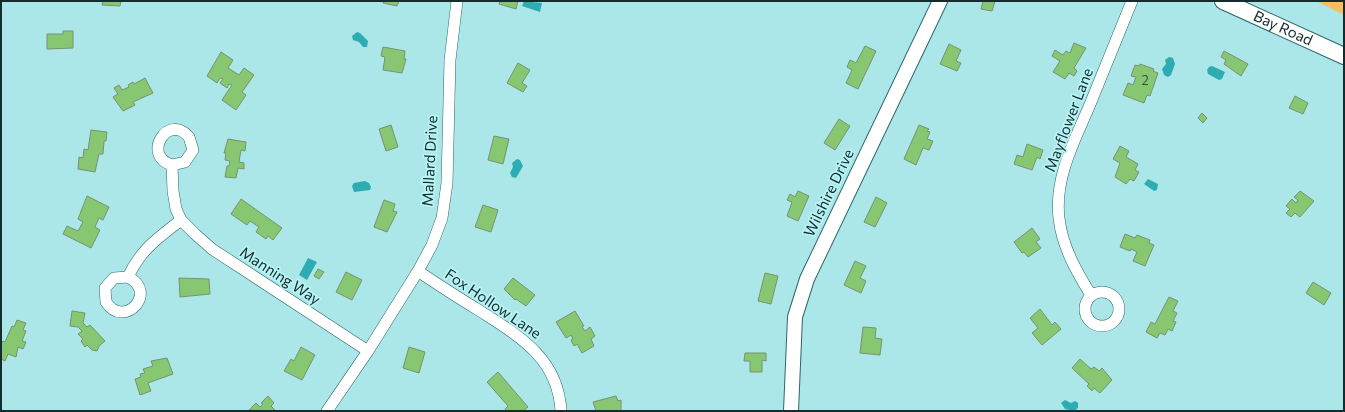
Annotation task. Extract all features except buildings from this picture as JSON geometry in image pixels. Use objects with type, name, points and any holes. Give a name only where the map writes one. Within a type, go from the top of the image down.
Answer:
[{"type":"main road","name":"Bay Road","points":[[1223,1],[1344,56]]},
{"type":"street","name":"Mallard Drive","points":[[327,411],[368,351],[418,272],[432,244],[442,218],[446,183],[450,60],[457,1]]},
{"type":"street","name":"Wilshire Drive","points":[[791,411],[795,317],[806,279],[940,1]]},
{"type":"street","name":"Mayflower Lane","points":[[1091,295],[1078,274],[1066,248],[1059,218],[1059,191],[1067,162],[1132,1]]},
{"type":"street","name":"Manning Way","points":[[172,165],[174,199],[181,220],[212,249],[368,351]]},
{"type":"street","points":[[128,277],[136,262],[148,246],[181,220]]},
{"type":"street","name":"Fox Hollow Lane","points":[[418,272],[511,331],[532,347],[550,372],[558,394],[561,411]]},
{"type":"shaded area","points":[[1316,1],[1344,1],[1344,15]]},
{"type":"water","points":[[524,1],[542,3],[540,12],[522,6]]},
{"type":"water","points":[[357,32],[368,41],[367,47],[363,47],[359,42],[353,40],[352,36]]},
{"type":"water","points":[[1169,57],[1173,58],[1175,64],[1171,75],[1168,77],[1164,75],[1162,69],[1166,64],[1165,60]]},
{"type":"water","points":[[1212,66],[1225,72],[1222,79],[1219,80],[1208,74],[1207,70]]},
{"type":"water","points":[[517,159],[520,160],[523,166],[516,178],[512,177],[510,173],[513,167],[512,163]]},
{"type":"water","points":[[1148,179],[1158,184],[1157,190],[1154,191],[1144,184]]},
{"type":"water","points":[[365,181],[369,183],[371,187],[370,190],[354,192],[352,186],[354,183]]},
{"type":"water","points":[[308,258],[317,262],[307,280],[299,275]]},
{"type":"water","points":[[1065,400],[1071,403],[1075,401],[1078,403],[1078,408],[1074,411],[1065,409],[1061,403]]}]
